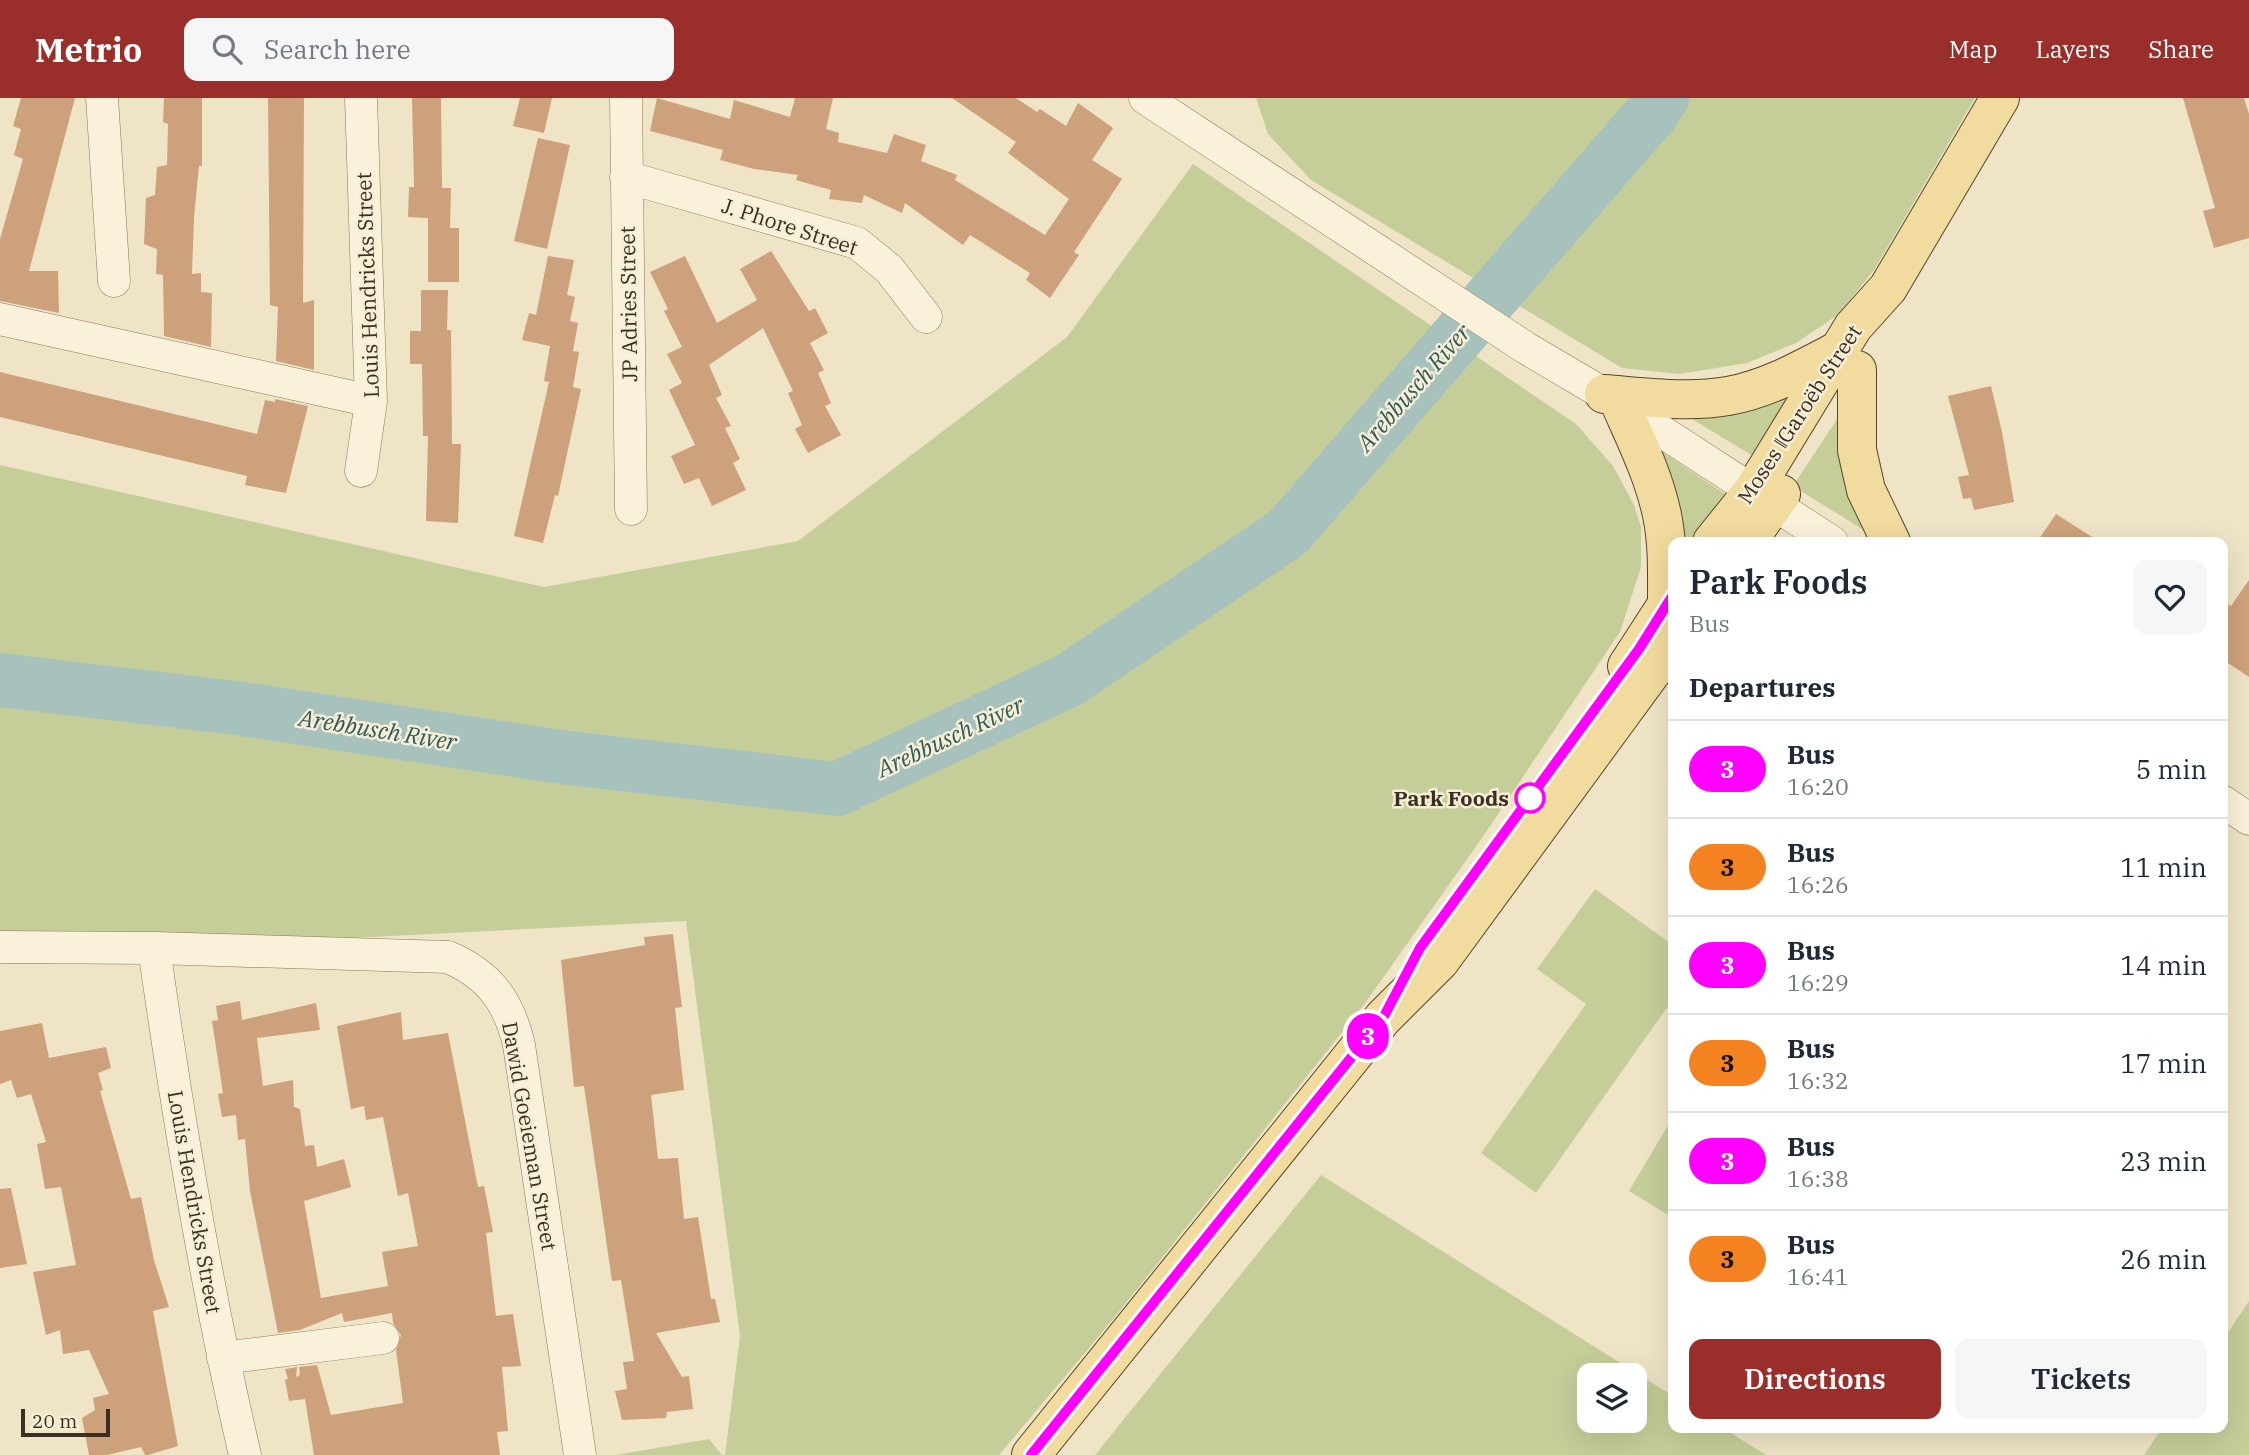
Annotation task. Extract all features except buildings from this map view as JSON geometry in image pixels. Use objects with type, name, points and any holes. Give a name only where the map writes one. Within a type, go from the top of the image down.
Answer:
[{"type":"main road","name":"Moses ǁGaroëb Street","points":[[1749,537],[1763,498],[1847,360],[1871,342],[1888,288],[2000,98]]},
{"type":"main road","points":[[1668,570],[1662,514],[1650,472],[1613,400],[1729,396],[1797,372],[1847,360],[1857,450],[1866,490],[1889,537]]},
{"type":"main road","name":"Moses ǁGaroëb Street","points":[[1718,537],[1763,498]]},
{"type":"main road","points":[[1383,1018],[1420,948],[1639,649],[1668,602]]},
{"type":"main road","points":[[1031,1455],[1383,1018],[1440,961],[1668,650]]},
{"type":"street","points":[[102,98],[114,281]]},
{"type":"street","name":"Louis Hendricks Street","points":[[361,98],[371,401],[361,471]]},
{"type":"street","name":"JP Adries Street","points":[[626,98],[631,509]]},
{"type":"street","points":[[1145,98],[1526,348],[1613,400],[1824,537]]},
{"type":"street","name":"J. Phore Street","points":[[626,177],[857,243],[889,269],[926,317]]},
{"type":"street","points":[[0,320],[371,401]]},
{"type":"street","points":[[2228,805],[2249,819]]},
{"type":"street","name":"Dawid Goeieman Street","points":[[0,947],[154,948],[449,957],[466,964],[501,997],[512,1018],[519,1045],[580,1455]]},
{"type":"street","name":"Louis Hendricks Street","points":[[154,948],[183,1135],[223,1358],[245,1455]]},
{"type":"street","points":[[223,1358],[383,1338]]},
{"type":"green space","points":[[1256,98],[1975,98],[1874,270],[1839,314],[1796,343],[1747,363],[1679,374],[1622,368],[1311,180],[1268,134]]},
{"type":"green space","points":[[1193,164],[1576,424],[1613,466],[1634,505],[1641,527],[1641,567],[1620,632],[1482,838],[1363,1006],[1110,1323],[999,1455],[725,1455],[740,1336],[686,921],[154,948],[0,947],[0,465],[544,587],[798,541],[1067,337]]},
{"type":"green space","points":[[1810,376],[1756,458],[1674,408]]},
{"type":"green space","points":[[1843,410],[1877,537],[1875,537],[1793,486]]},
{"type":"green space","points":[[1645,440],[1728,496],[1702,537],[1674,537]]},
{"type":"green space","points":[[1595,889],[1668,941],[1668,1006],[1536,1193],[1481,1153],[1586,1004],[1537,969]]},
{"type":"green space","points":[[1668,1125],[1668,1215],[1629,1191]]},
{"type":"green space","points":[[1321,1175],[1620,1363],[1577,1363],[1577,1433],[1647,1433],[1647,1380],[1668,1393],[1668,1433],[1731,1433],[1766,1455],[1095,1455]]},
{"type":"green space","points":[[2249,1301],[2249,1455],[2144,1455],[2159,1433],[2228,1433],[2228,1332]]},
{"type":"green space","points":[[709,1439],[722,1455],[616,1455]]},
{"type":"waterway","name":"Arebbusch River","points":[[0,680],[236,708],[561,757],[837,789],[1069,680],[1287,533],[1651,114],[1662,98]]},
{"type":"bus line","name":"3","points":[[1031,1455],[1383,1018],[1420,948],[1639,649],[1668,601]]},
{"type":"place","name":"Park Foods","points":[[1530,798]]}]
